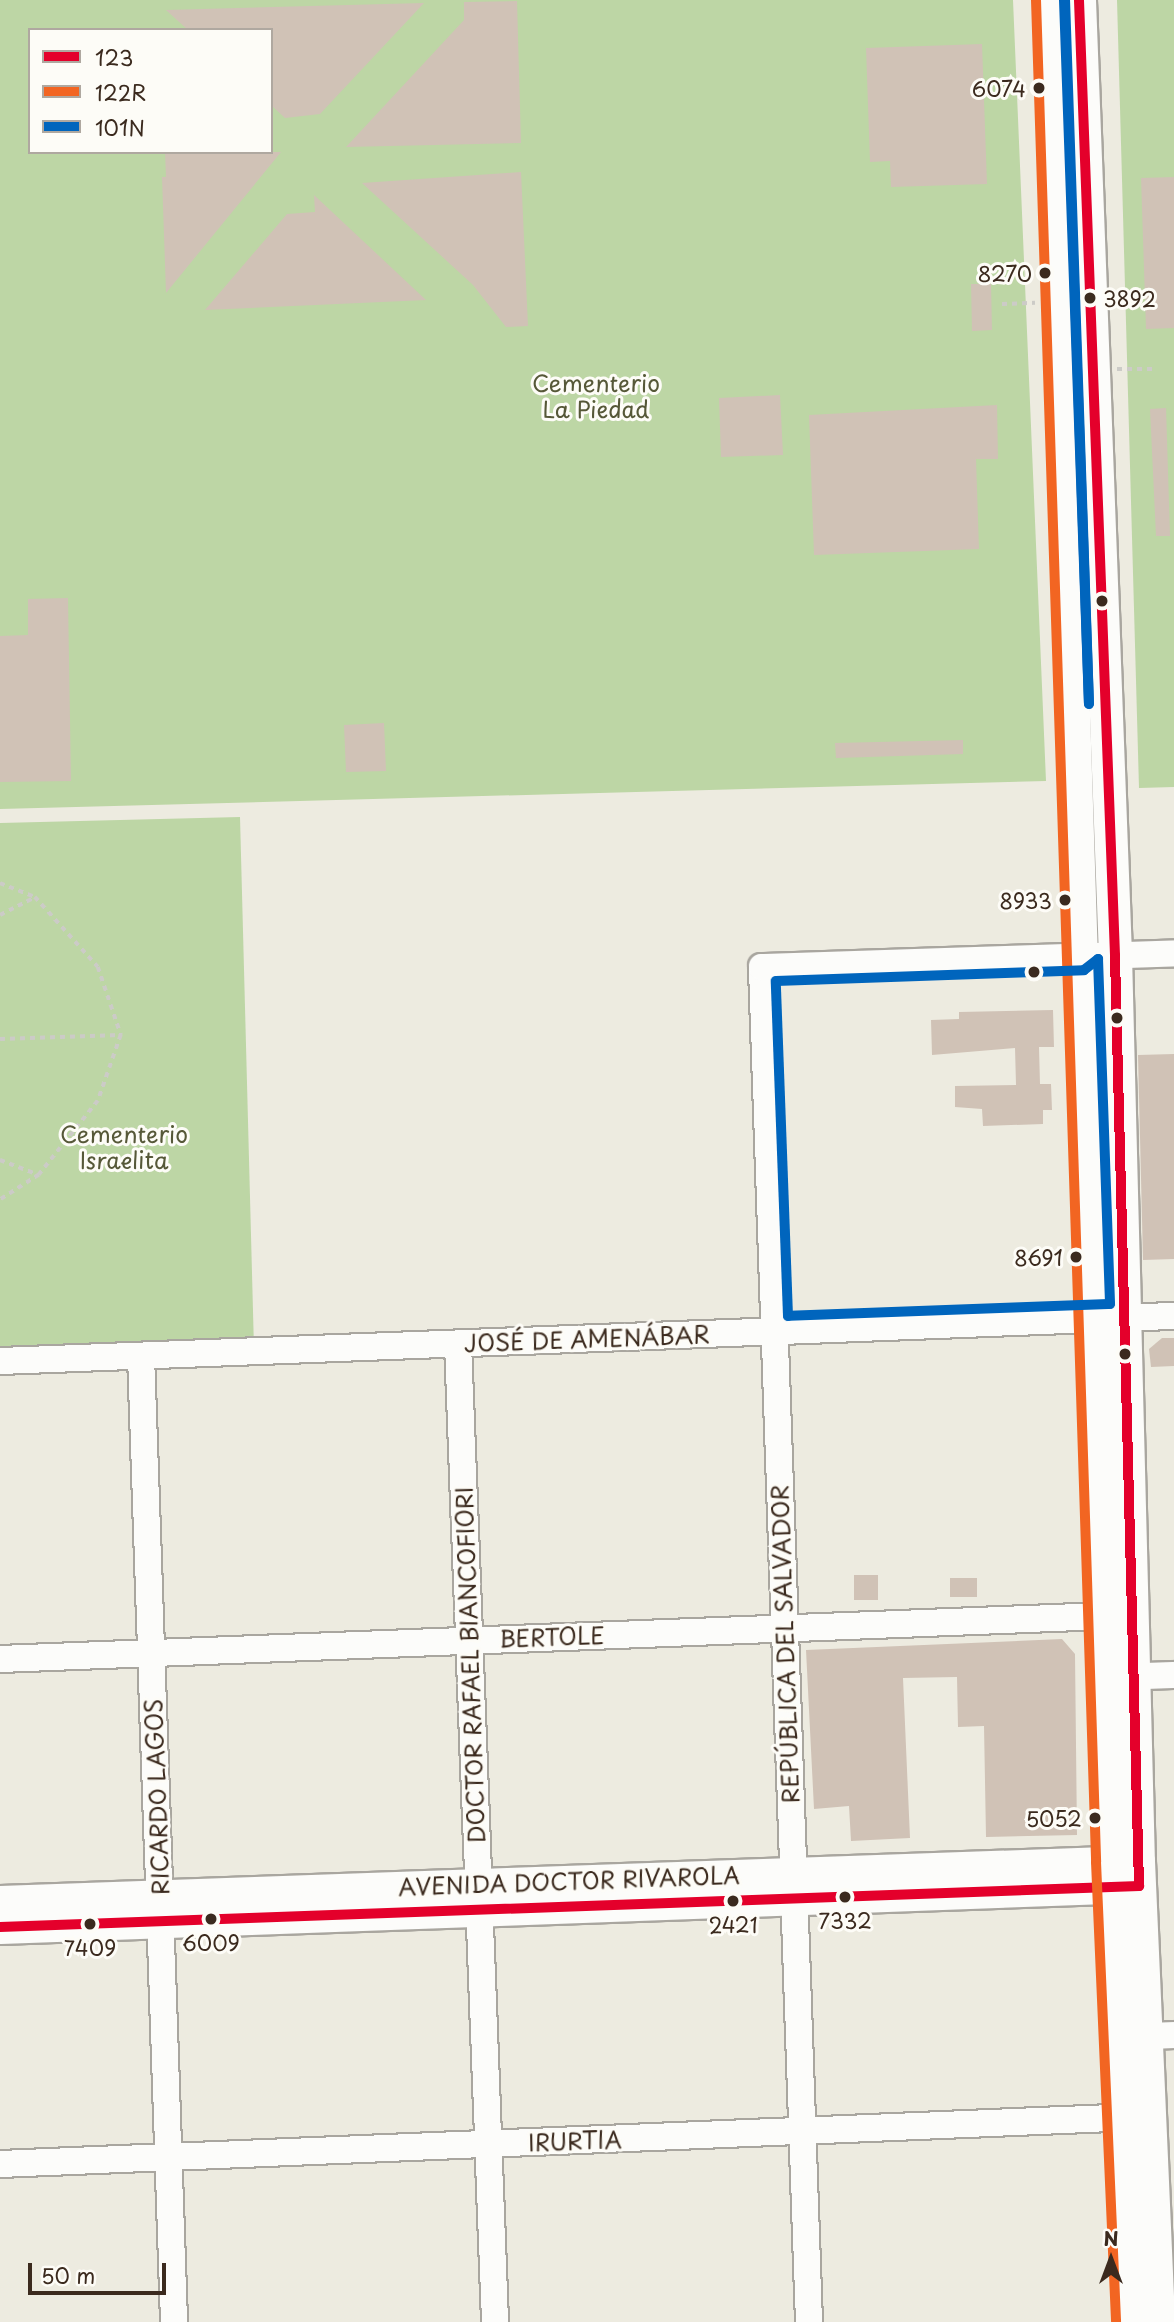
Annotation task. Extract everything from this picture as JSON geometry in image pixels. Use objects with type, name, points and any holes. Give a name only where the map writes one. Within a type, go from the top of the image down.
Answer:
[{"type":"main road","points":[[1050,0],[1060,302],[1099,956]]},
{"type":"main road","points":[[1079,0],[1099,956],[1125,1874],[1146,2036],[1135,2117],[1130,2322]]},
{"type":"main road","points":[[1109,1318],[1104,1616],[1119,1677]]},
{"type":"main road","name":"AVENIDA DOCTOR RIVAROLA","points":[[0,1927],[160,1909],[1125,1874]]},
{"type":"main road","name":"AVENIDA DOCTOR RIVAROLA","points":[[0,1902],[160,1909]]},
{"type":"main road","points":[[1135,2117],[1158,2322]]},
{"type":"street","points":[[1099,956],[1174,953]]},
{"type":"street","name":"REPÚBLICA DEL SALVADOR","points":[[808,2322],[762,967],[1099,956]]},
{"type":"street","name":"JOSÉ DE AMENÁBAR","points":[[0,1362],[1174,1316]]},
{"type":"street","name":"DOCTOR RAFAEL BIANCOFIORI","points":[[458,1344],[495,2322]]},
{"type":"street","name":"RICARDO LAGOS","points":[[141,1356],[174,2322]]},
{"type":"street","name":"BERTOLE","points":[[0,1659],[1104,1616]]},
{"type":"street","points":[[1119,1677],[1174,1675]]},
{"type":"street","name":"IRURTIA","points":[[0,2164],[1135,2117]]},
{"type":"path","points":[[1002,304],[1060,302]]},
{"type":"path","points":[[1138,369],[1154,369]]},
{"type":"path","points":[[0,883],[35,897],[98,967],[121,1035],[98,1101],[39,1175],[0,1200]]},
{"type":"path","points":[[0,915],[35,897]]},
{"type":"path","points":[[0,1039],[121,1035]]},
{"type":"path","points":[[0,1160],[39,1175]]},
{"type":"green space","name":"Cementerio La Piedad","points":[[0,0],[1013,0],[1046,781],[0,809]]},
{"type":"green space","points":[[1117,0],[1174,0],[1174,787],[1139,788]]},
{"type":"green space","name":"Cementerio Israelita","points":[[240,817],[254,1349],[0,1358],[0,823]]},
{"type":"building","points":[[517,1],[521,143],[346,147],[464,20],[464,2]]},
{"type":"building","points":[[424,3],[320,114],[285,118],[273,107],[273,28],[186,28],[166,10]]},
{"type":"building","points":[[982,44],[987,184],[891,187],[890,161],[870,162],[866,48]]},
{"type":"building","points":[[281,152],[166,293],[162,177],[166,177],[165,154]]},
{"type":"building","points":[[521,172],[528,326],[506,327],[473,285],[362,183]]},
{"type":"building","points":[[1174,177],[1174,328],[1146,329],[1141,178]]},
{"type":"building","points":[[314,195],[426,300],[205,310],[287,214],[315,212]]},
{"type":"building","points":[[971,284],[991,284],[992,330],[972,331]]},
{"type":"building","points":[[780,395],[783,455],[721,457],[719,398]]},
{"type":"building","points":[[997,405],[998,459],[976,459],[979,549],[814,555],[809,415]]},
{"type":"building","points":[[1166,408],[1170,536],[1156,536],[1150,409]]},
{"type":"building","points":[[68,598],[71,781],[0,782],[0,636],[28,635],[28,599]]},
{"type":"building","points":[[384,723],[386,771],[346,772],[344,725]]},
{"type":"building","points":[[963,740],[963,754],[836,758],[835,743]]},
{"type":"building","points":[[1053,1010],[1054,1047],[1039,1047],[1040,1084],[1051,1084],[1052,1110],[1043,1110],[1043,1124],[983,1126],[982,1109],[955,1107],[955,1086],[1016,1085],[1015,1048],[932,1055],[931,1020],[959,1019],[959,1012]]},
{"type":"building","points":[[1174,1054],[1174,1259],[1143,1260],[1138,1055]]},
{"type":"building","points":[[1162,1338],[1174,1338],[1174,1366],[1151,1367],[1149,1349]]},
{"type":"building","points":[[854,1575],[878,1575],[878,1600],[854,1600]]},
{"type":"building","points":[[950,1578],[977,1578],[977,1597],[950,1597]]},
{"type":"building","points":[[1062,1639],[1075,1654],[1077,1835],[986,1837],[984,1726],[958,1727],[957,1677],[903,1678],[910,1838],[851,1841],[849,1806],[814,1809],[806,1650]]},
{"type":"transit line","name":"122R","points":[[1036,0],[1096,1862],[1116,2322]]},
{"type":"transit line","name":"101N","points":[[1064,0],[1089,704],[1065,0]]},
{"type":"transit line","name":"123","points":[[0,1927],[1139,1886],[1115,955],[1079,0]]},
{"type":"transit line","name":"101N","points":[[1098,959],[1110,1304],[788,1316],[776,981],[1084,970],[1098,959]]},
{"type":"place","name":"6074","points":[[1039,88]]},
{"type":"place","name":"8270","points":[[1045,273]]},
{"type":"place","name":"3892","points":[[1090,298]]},
{"type":"place","name":"8933","points":[[1065,900]]},
{"type":"place","name":"8691","points":[[1076,1257]]},
{"type":"place","name":"5052","points":[[1095,1818]]},
{"type":"place","name":"7332","points":[[845,1897]]},
{"type":"place","name":"2421","points":[[733,1901]]},
{"type":"place","name":"6009","points":[[211,1919]]},
{"type":"place","name":"7409","points":[[90,1924]]}]
